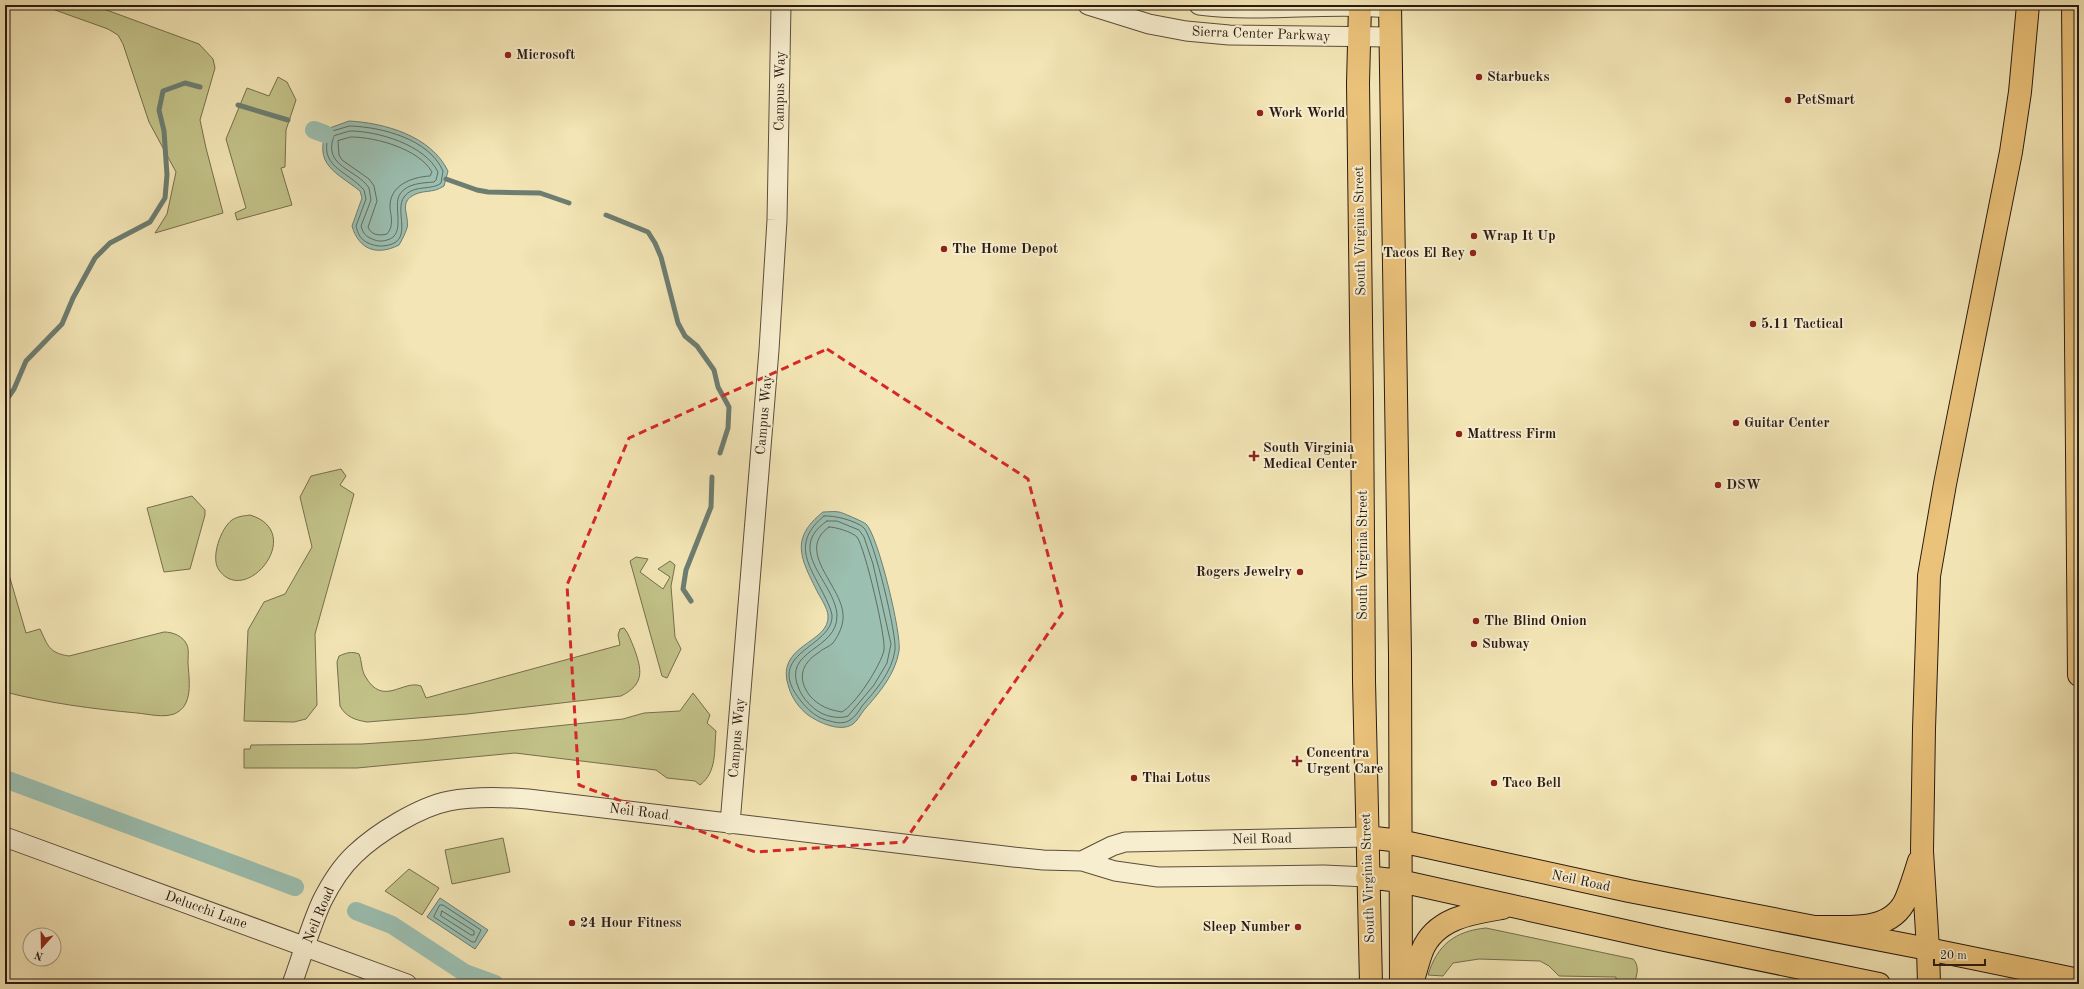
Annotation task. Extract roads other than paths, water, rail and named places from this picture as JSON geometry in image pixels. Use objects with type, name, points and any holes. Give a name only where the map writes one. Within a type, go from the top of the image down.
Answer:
[{"type":"main road","name":"South Virginia Street","points":[[1360,5],[1358,36],[1367,877],[1370,913],[1371,984]]},
{"type":"main road","points":[[1929,984],[1922,850],[1929,576],[1946,477],[2011,152],[2020,92],[2028,5]]},
{"type":"main road","points":[[2072,5],[2079,675]]},
{"type":"main road","points":[[1390,7],[1389,37],[1394,203],[1401,788],[1401,984]]},
{"type":"main road","name":"Neil Road","points":[[1367,837],[1400,840],[1629,892],[1928,949],[2079,980]]},
{"type":"main road","points":[[1815,927],[1868,925],[1882,923],[1891,918],[1899,910],[1906,899],[1922,850]]},
{"type":"main road","name":"Neil Road","points":[[1367,877],[1400,881],[1879,984]]},
{"type":"main road","points":[[1412,984],[1422,950],[1432,935],[1443,924],[1456,918],[1512,906]]},
{"type":"street","name":"Campus Way","points":[[730,824],[769,358],[778,220],[781,5]]},
{"type":"street","name":"Sierra Center Parkway","points":[[1088,5],[1149,24],[1186,32],[1229,35],[1389,37]]},
{"type":"street","name":"Sierra Center Parkway","points":[[1199,5],[1247,8],[1360,5],[1390,7]]},
{"type":"street","name":"Neil Road","points":[[292,984],[322,903],[341,870],[355,854],[402,820],[424,809],[448,802],[471,798],[528,799],[1036,860],[1082,861],[1115,871],[1158,877],[1324,875],[1367,877]]},
{"type":"street","name":"Delucchi Lane","points":[[5,837],[407,984]]},
{"type":"street","name":"Neil Road","points":[[1082,861],[1112,846],[1125,842],[1367,837]]},
{"type":"water","points":[[349,121],[363,122],[392,128],[419,140],[440,159],[448,171],[444,186],[435,190],[416,194],[408,199],[405,207],[408,224],[407,228],[399,245],[391,248],[383,250],[370,249],[359,241],[352,226],[362,198],[360,191],[335,173],[325,159],[323,141],[327,129]]},
{"type":"water","points":[[823,512],[841,512],[866,524],[871,532],[883,565],[899,641],[897,660],[886,683],[853,724],[842,727],[829,726],[812,718],[805,712],[792,695],[786,673],[789,662],[795,653],[821,632],[827,625],[827,610],[807,570],[801,550],[805,531]]},
{"type":"water","points":[[440,898],[488,930],[475,949],[427,917]]},
{"type":"waterway","points":[[5,402],[14,389],[26,361],[62,324],[73,298],[95,258],[110,243],[150,222],[165,198],[167,175],[164,131],[159,110],[163,91],[185,83],[200,87]]},
{"type":"waterway","points":[[238,105],[288,120]]},
{"type":"waterway","points":[[314,130],[325,134]]},
{"type":"waterway","points":[[446,179],[477,190],[488,192],[540,193],[569,203]]},
{"type":"waterway","points":[[606,215],[648,232],[655,243],[661,257],[678,323],[685,336],[697,346],[714,370],[718,387],[729,407],[728,428],[720,453]]},
{"type":"waterway","points":[[691,601],[683,589],[686,570],[711,507],[712,477]]},
{"type":"waterway","points":[[5,779],[295,887]]},
{"type":"waterway","points":[[356,911],[392,925],[465,973],[495,984]]},
{"type":"place","name":"Microsoft","points":[[508,55]]},
{"type":"place","name":"Starbucks","points":[[1479,77]]},
{"type":"place","name":"PetSmart","points":[[1788,100]]},
{"type":"place","name":"Work World","points":[[1260,113]]},
{"type":"place","name":"Wrap It Up","points":[[1474,236]]},
{"type":"place","name":"The Home Depot","points":[[944,249]]},
{"type":"place","name":"Tacos El Rey","points":[[1473,253]]},
{"type":"place","name":"5.11 Tactical","points":[[1753,324]]},
{"type":"place","name":"Guitar Center","points":[[1736,423]]},
{"type":"place","name":"Mattress Firm","points":[[1459,434]]},
{"type":"place","name":"South Virginia Medical Center","points":[[1254,456]]},
{"type":"place","name":"DSW","points":[[1718,485]]},
{"type":"place","name":"Rogers Jewelry","points":[[1300,572]]},
{"type":"place","name":"The Blind Onion","points":[[1476,621]]},
{"type":"place","name":"Subway","points":[[1474,644]]},
{"type":"place","name":"Concentra Urgent Care","points":[[1297,761]]},
{"type":"place","name":"Thai Lotus","points":[[1134,778]]},
{"type":"place","name":"Taco Bell","points":[[1494,783]]},
{"type":"place","name":"24 Hour Fitness","points":[[572,923]]},
{"type":"place","name":"Sleep Number","points":[[1298,927]]}]
